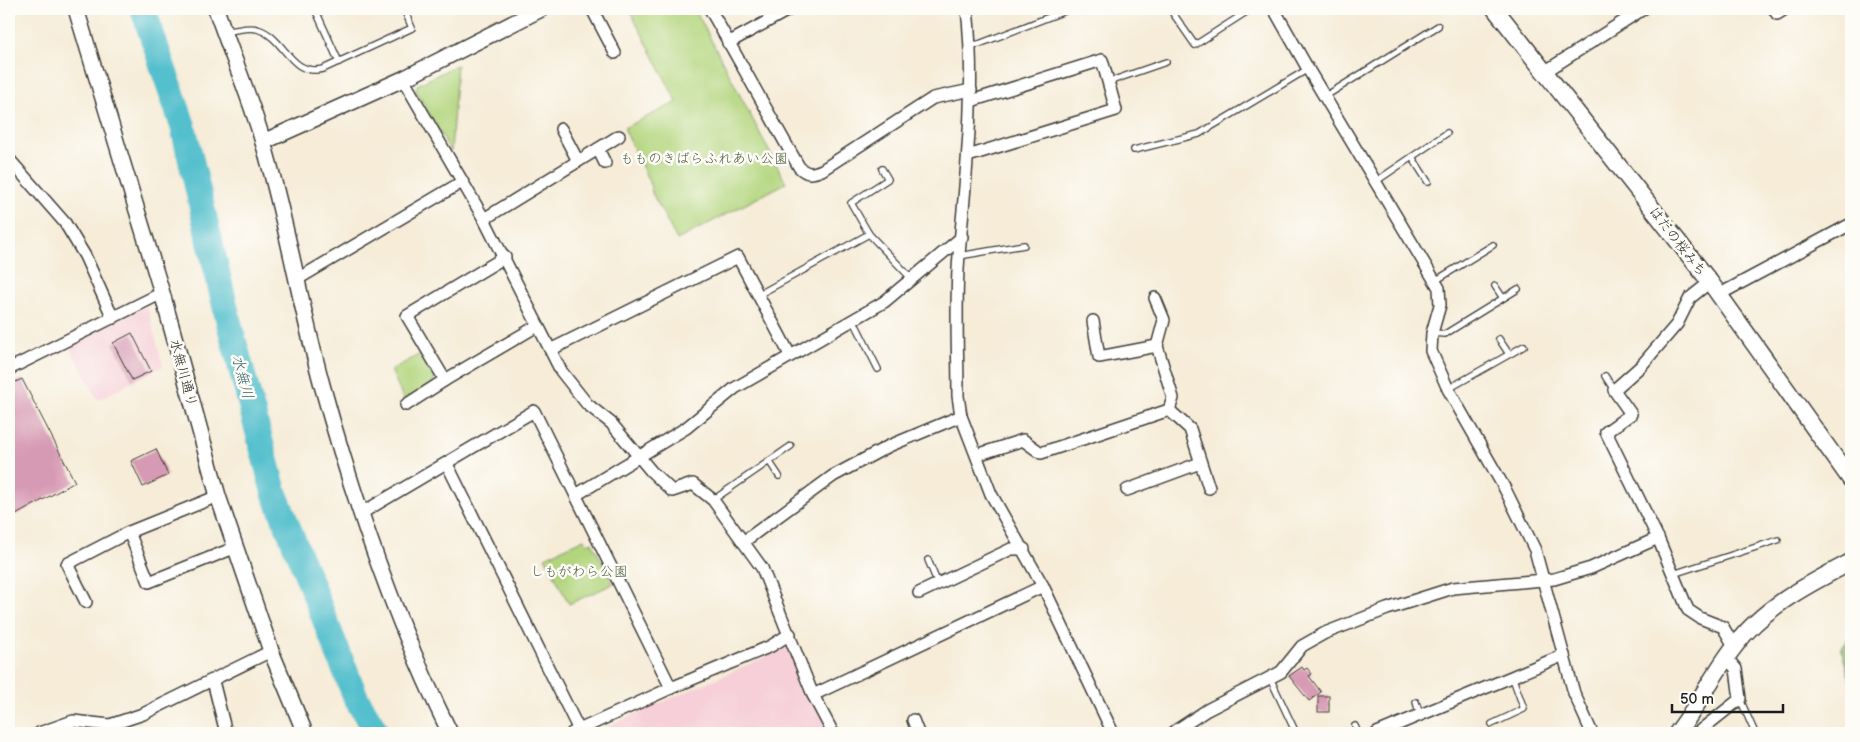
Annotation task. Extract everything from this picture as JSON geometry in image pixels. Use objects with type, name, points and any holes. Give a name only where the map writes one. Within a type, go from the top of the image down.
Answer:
[{"type":"main road","name":"はだの桜みち","points":[[1495,9],[1715,288],[1851,480]]},
{"type":"main road","points":[[1689,731],[1731,652],[1758,622],[1799,589],[1851,562]]},
{"type":"street","name":"水無川通り","points":[[76,9],[162,294],[234,548],[271,651],[304,733]]},
{"type":"street","points":[[216,9],[263,142],[322,384],[360,514],[384,584],[450,733]]},
{"type":"street","points":[[263,142],[403,79],[541,9]]},
{"type":"street","points":[[592,9],[615,53]]},
{"type":"street","points":[[710,9],[799,167],[805,173],[813,174],[822,170],[933,98],[971,95],[1102,60],[1116,110],[968,156]]},
{"type":"street","points":[[728,43],[790,9]]},
{"type":"street","points":[[967,9],[971,45],[971,95],[962,237],[959,256],[958,396],[961,416],[991,494],[1024,549],[1043,586],[1113,733]]},
{"type":"street","points":[[1274,9],[1324,97],[1439,288],[1440,305],[1432,333],[1431,351],[1448,388],[1505,489],[1535,550],[1574,693],[1592,733]]},
{"type":"street","points":[[1546,72],[1643,9]]},
{"type":"street","points":[[1774,9],[1777,14],[1785,9]]},
{"type":"street","points":[[403,79],[505,257],[537,326],[552,349],[561,371],[587,404],[611,423],[651,471],[672,491],[693,484],[713,500],[762,568],[813,695],[833,733]]},
{"type":"street","points":[[561,129],[578,162]]},
{"type":"street","points":[[484,219],[619,136]]},
{"type":"street","points":[[598,149],[604,162]]},
{"type":"street","points":[[9,159],[65,223],[85,256],[113,318]]},
{"type":"street","points":[[296,280],[462,182]]},
{"type":"street","points":[[1689,731],[1740,698],[1736,669],[1723,627],[1700,618],[1688,610],[1658,538],[1606,432],[1631,414],[1614,390],[1641,366],[1678,324],[1690,298],[1851,224]]},
{"type":"street","points":[[576,495],[686,428],[735,388],[884,302],[962,237]]},
{"type":"street","points":[[445,380],[407,316],[505,257]]},
{"type":"street","points":[[552,349],[738,257],[790,355]]},
{"type":"street","points":[[9,369],[162,294]]},
{"type":"street","points":[[1155,298],[1164,320],[1157,346],[1173,398],[1169,410]]},
{"type":"street","points":[[1093,321],[1099,357],[1157,346]]},
{"type":"street","points":[[406,406],[445,380],[537,326]]},
{"type":"street","points":[[977,456],[1023,440],[1041,453],[1169,410]]},
{"type":"street","points":[[1169,410],[1190,429],[1209,488]]},
{"type":"street","points":[[360,514],[534,411],[671,688]]},
{"type":"street","points":[[743,542],[833,476],[889,446],[961,416]]},
{"type":"street","points":[[1127,490],[1200,463]]},
{"type":"street","points":[[447,464],[576,732],[671,688],[771,646],[790,634]]},
{"type":"street","points":[[86,602],[68,564],[129,532],[218,496]]},
{"type":"street","points":[[129,532],[149,582],[234,548]]},
{"type":"street","points":[[1172,733],[1207,710],[1281,672],[1302,646],[1325,633],[1387,609],[1453,588],[1544,579],[1592,568],[1658,538]]},
{"type":"street","points":[[919,593],[1011,549],[1024,549]]},
{"type":"street","points":[[813,695],[1043,586]]},
{"type":"street","points":[[39,733],[73,721],[110,725],[143,714],[271,651]]},
{"type":"street","points":[[1377,733],[1564,655]]},
{"type":"street","points":[[213,681],[226,733]]},
{"type":"street","points":[[913,720],[918,733]]},
{"type":"lane","points":[[315,9],[339,62]]},
{"type":"lane","points":[[224,32],[256,28],[272,36],[301,69],[313,72],[412,28],[404,9]]},
{"type":"lane","points":[[971,45],[979,44],[1070,9]]},
{"type":"lane","points":[[1170,9],[1195,45],[1251,9]]},
{"type":"lane","points":[[1324,97],[1438,26]]},
{"type":"lane","points":[[1108,82],[1166,62]]},
{"type":"lane","points":[[1134,150],[1199,134],[1308,69]]},
{"type":"lane","points":[[1375,182],[1447,133]]},
{"type":"lane","points":[[1412,157],[1428,182]]},
{"type":"lane","points":[[882,169],[888,179],[851,203],[869,234],[911,278]]},
{"type":"lane","points":[[758,295],[869,234]]},
{"type":"lane","points":[[959,256],[1024,244]]},
{"type":"lane","points":[[1435,282],[1493,245]]},
{"type":"lane","points":[[1495,286],[1503,298]]},
{"type":"lane","points":[[1432,333],[1445,334],[1518,289]]},
{"type":"lane","points":[[853,319],[878,369]]},
{"type":"lane","points":[[1499,339],[1509,354]]},
{"type":"lane","points":[[1448,388],[1524,346]]},
{"type":"lane","points":[[1605,376],[1614,390]]},
{"type":"lane","points":[[713,500],[791,446]]},
{"type":"lane","points":[[769,461],[778,476]]},
{"type":"lane","points":[[1672,574],[1778,540]]},
{"type":"lane","points":[[928,560],[938,584]]},
{"type":"lane","points":[[1492,724],[1524,709],[1512,676]]},
{"type":"lane","points":[[1270,678],[1296,733]]},
{"type":"lane","points":[[1740,698],[1755,733]]},
{"type":"lane","points":[[1416,702],[1420,715]]},
{"type":"lane","points":[[1355,726],[1358,733]]},
{"type":"shaded area","points":[[147,306],[163,366],[98,400],[71,350],[74,342]]},
{"type":"shaded area","points":[[788,647],[830,733],[592,733]]},
{"type":"green space","name":"もものきばらふれあい公園","points":[[629,9],[695,9],[786,183],[677,240],[652,193],[650,184],[624,128],[677,102]]},
{"type":"green space","points":[[457,65],[451,152],[416,91],[417,85]]},
{"type":"green space","points":[[422,353],[436,375],[433,383],[404,400],[391,370]]},
{"type":"green space","name":"しもがわら公園","points":[[584,539],[587,544],[592,542],[613,584],[569,604],[545,557]]},
{"type":"green space","points":[[1851,635],[1851,684],[1841,649]]},
{"type":"building","points":[[132,333],[151,371],[132,380],[113,343]]},
{"type":"building","points":[[22,379],[75,482],[14,516],[13,514],[9,516],[9,385]]},
{"type":"building","points":[[156,449],[168,475],[143,487],[131,461]]},
{"type":"building","points":[[1302,667],[1304,670],[1307,668],[1312,674],[1309,676],[1321,692],[1309,701],[1289,676]]},
{"type":"building","points":[[1318,696],[1329,696],[1329,712],[1318,712]]},
{"type":"waterway","name":"水無川","points":[[143,9],[183,126],[229,323],[274,492],[356,698],[377,733]]}]
